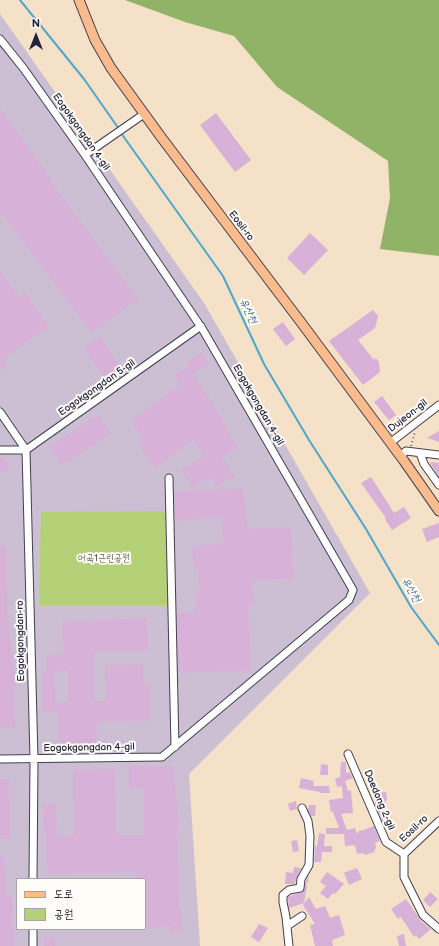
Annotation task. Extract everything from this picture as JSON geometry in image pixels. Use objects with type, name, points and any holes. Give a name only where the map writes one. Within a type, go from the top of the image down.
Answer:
[{"type":"main road","name":"Eosil-ro","points":[[79,0],[95,40],[111,68],[400,456],[439,511]]},
{"type":"street","name":"Eogokgongdan 4-gil","points":[[0,38],[85,155],[201,326],[354,590],[349,600],[162,757],[0,759]]},
{"type":"street","points":[[85,155],[144,114]]},
{"type":"street","name":"Eogokgongdan 5-gil","points":[[26,450],[201,326]]},
{"type":"street","name":"Dujeon-gil","points":[[390,443],[439,405]]},
{"type":"street","points":[[0,412],[26,450]]},
{"type":"street","points":[[0,450],[26,450]]},
{"type":"street","name":"Eogokgongdan-ro","points":[[26,450],[34,759],[33,878]]},
{"type":"street","points":[[400,456],[406,451],[439,456]]},
{"type":"street","points":[[420,453],[424,464],[439,485]]},
{"type":"street","points":[[170,478],[175,746]]},
{"type":"street","name":"Daedong 2-gil","points":[[348,754],[386,842],[404,854]]},
{"type":"street","points":[[289,946],[286,917],[282,902],[284,895],[289,890],[300,888],[301,879],[309,865],[310,836],[308,821],[302,808]]},
{"type":"street","name":"Eosil-ro","points":[[404,854],[439,821]]},
{"type":"street","points":[[404,854],[404,877],[423,915],[439,929]]},
{"type":"street","points":[[287,926],[302,916]]},
{"type":"street","points":[[33,930],[33,946]]},
{"type":"path","points":[[388,425],[393,429],[402,424]]},
{"type":"path","points":[[410,451],[415,432]]},
{"type":"shaded area","points":[[0,14],[204,303],[370,593],[189,774],[200,946],[0,946]]},
{"type":"green space","points":[[125,0],[439,0],[439,256],[380,249],[390,198],[388,161],[277,87],[234,36],[185,22]]},
{"type":"green space","name":"어곡1근린공원","points":[[166,511],[169,605],[39,605],[41,512]]},
{"type":"building","points":[[0,109],[52,180],[51,182],[138,299],[92,333],[4,216],[2,217],[0,213]]},
{"type":"building","points":[[216,113],[251,160],[235,172],[200,125]]},
{"type":"building","points":[[310,233],[328,250],[304,275],[287,258]]},
{"type":"building","points":[[0,271],[18,297],[25,293],[49,326],[3,359],[8,366],[0,371]]},
{"type":"building","points":[[373,310],[378,316],[375,328],[358,340],[374,360],[376,358],[379,362],[380,372],[363,385],[329,341]]},
{"type":"building","points":[[283,322],[295,339],[286,346],[273,329]]},
{"type":"building","points":[[100,337],[123,370],[107,381],[84,348]]},
{"type":"building","points":[[201,352],[209,363],[193,374],[209,398],[238,448],[222,457],[234,476],[216,487],[210,477],[192,488],[181,470],[204,456],[193,439],[155,468],[138,445],[145,440],[130,421],[180,385],[174,376],[190,365],[187,361]]},
{"type":"building","points":[[382,396],[396,415],[389,420],[374,402]]},
{"type":"building","points":[[98,414],[111,433],[62,466],[50,447]]},
{"type":"building","points":[[439,431],[439,442],[427,438]]},
{"type":"building","points":[[0,455],[8,463],[8,472],[0,472]]},
{"type":"building","points":[[430,463],[439,463],[439,476]]},
{"type":"building","points":[[371,477],[394,513],[404,507],[411,518],[392,530],[385,519],[386,518],[361,483]]},
{"type":"building","points":[[242,488],[247,529],[291,527],[294,578],[252,580],[254,605],[248,605],[251,670],[178,673],[177,613],[195,612],[195,597],[199,597],[198,569],[194,570],[192,546],[223,544],[221,517],[176,521],[174,492]]},
{"type":"building","points":[[439,523],[439,537],[427,542],[422,529]]},
{"type":"building","points":[[0,546],[6,546],[7,618],[8,617],[10,640],[11,639],[12,662],[14,662],[15,692],[13,692],[15,728],[0,728]]},
{"type":"building","points":[[147,618],[148,651],[94,652],[94,701],[106,701],[105,665],[143,664],[143,683],[150,683],[150,721],[97,722],[97,751],[58,752],[58,712],[42,712],[42,672],[46,672],[46,655],[63,654],[62,622]],"holes":[[[68,670],[68,702],[55,702],[54,671]]]},
{"type":"building","points":[[341,762],[346,762],[346,773],[350,772],[353,778],[345,781],[348,791],[351,790],[353,813],[341,814],[347,830],[355,828],[357,834],[360,830],[361,831],[374,826],[380,841],[375,843],[376,847],[374,852],[365,855],[364,853],[357,854],[355,845],[345,846],[344,834],[326,834],[326,828],[339,828],[333,812],[331,812],[329,800],[343,798],[342,786],[337,787],[335,779],[340,777]]},
{"type":"building","points":[[321,764],[328,765],[328,775],[320,775]]},
{"type":"building","points":[[129,766],[173,766],[179,829],[177,829],[179,909],[181,909],[182,932],[171,932],[171,926],[146,927],[146,878],[138,878],[137,872],[47,874],[46,832],[44,832],[43,804],[56,803],[57,836],[74,836],[73,770],[115,769],[116,835],[144,835],[144,789],[129,788]]},
{"type":"building","points":[[301,778],[314,781],[313,786],[329,786],[330,793],[320,793],[299,788]]},
{"type":"building","points":[[0,779],[9,779],[10,839],[0,839]]},
{"type":"building","points":[[386,792],[387,800],[385,801],[388,812],[385,813],[387,820],[383,822],[375,805],[373,793]]},
{"type":"building","points":[[296,801],[297,809],[290,811],[288,804]]},
{"type":"building","points":[[309,805],[316,805],[315,816],[311,816],[308,810]]},
{"type":"building","points":[[319,833],[325,834],[324,846],[332,846],[332,852],[322,852],[321,862],[314,862],[315,846],[317,846]]},
{"type":"building","points":[[297,840],[299,851],[293,852],[291,841]]},
{"type":"building","points":[[0,856],[5,856],[6,897],[12,897],[14,946],[0,946]]},
{"type":"building","points":[[294,867],[301,868],[295,884],[285,884],[286,872],[293,873]]},
{"type":"building","points":[[357,868],[362,879],[349,885],[344,873]]},
{"type":"building","points":[[327,872],[344,884],[328,899],[320,893],[326,886],[320,882]]},
{"type":"building","points":[[309,875],[308,883],[306,882],[307,885],[304,903],[289,908],[288,897],[303,892],[306,881]]},
{"type":"building","points":[[430,892],[438,899],[430,907],[423,900]]},
{"type":"building","points":[[309,897],[316,909],[325,906],[330,918],[339,915],[345,935],[332,940],[333,946],[315,946],[310,925],[315,924],[303,905]]},
{"type":"building","points":[[406,899],[422,922],[431,929],[419,939],[416,935],[414,937],[401,917],[398,919],[391,909]]},
{"type":"building","points":[[259,924],[268,928],[259,942],[251,937]]},
{"type":"building","points":[[404,934],[406,946],[399,946],[397,936]]},
{"type":"building","points":[[44,938],[55,938],[55,946],[44,946]]},
{"type":"waterway","name":"유산천","points":[[20,0],[84,79],[119,129]]},
{"type":"waterway","name":"유산천","points":[[121,133],[223,276],[264,364],[309,440],[366,529],[411,607],[439,645]]}]
